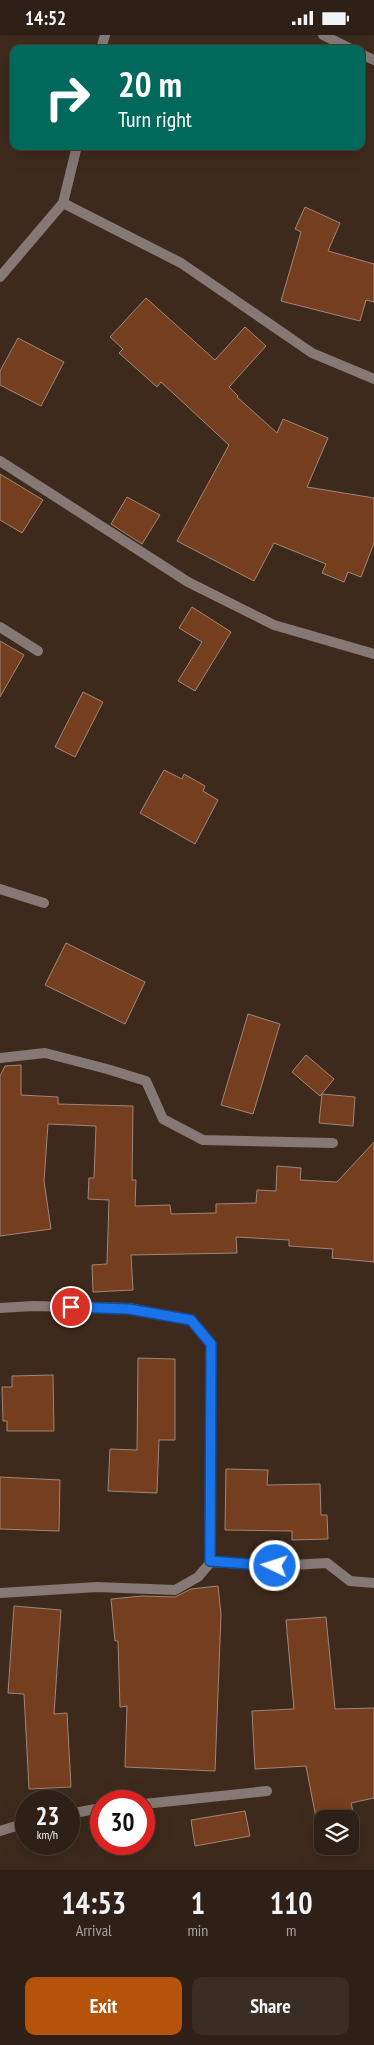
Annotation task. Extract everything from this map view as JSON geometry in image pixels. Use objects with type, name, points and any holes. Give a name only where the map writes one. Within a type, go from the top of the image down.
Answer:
[{"type":"street","points":[[323,35],[343,45]]},
{"type":"street","points":[[0,277],[63,203],[76,150]]},
{"type":"street","points":[[63,203],[181,263],[312,353],[374,379]]},
{"type":"street","points":[[0,461],[188,582],[274,625],[374,655]]},
{"type":"street","points":[[0,627],[38,651]]},
{"type":"street","points":[[0,889],[44,903]]},
{"type":"street","points":[[0,1058],[45,1053],[146,1081],[163,1119],[203,1140],[333,1143]]},
{"type":"street","points":[[0,1308],[33,1306],[129,1309],[191,1320],[211,1344],[210,1561],[198,1577],[175,1590],[97,1587],[0,1593]]},
{"type":"street","points":[[210,1561],[275,1566],[326,1563],[350,1581],[374,1583]]},
{"type":"street","points":[[155,1803],[266,1791]]},
{"type":"street","points":[[0,1831],[15,1826]]},
{"type":"building","points":[[305,207],[340,223],[328,251],[374,264],[374,302],[366,300],[360,321],[281,301],[301,232],[295,229]]},
{"type":"building","points":[[146,298],[215,360],[245,327],[266,346],[229,387],[237,397],[277,433],[283,419],[328,438],[307,487],[374,498],[374,543],[361,577],[348,572],[344,582],[322,573],[326,564],[274,543],[254,581],[177,541],[229,445],[161,382],[157,387],[119,353],[123,349],[110,337]]},
{"type":"building","points":[[18,338],[64,362],[41,406],[0,385],[0,371]]},
{"type":"building","points":[[0,474],[43,500],[22,533],[0,520]]},
{"type":"building","points":[[127,497],[160,515],[142,544],[111,524]]},
{"type":"building","points":[[192,607],[231,632],[195,691],[178,681],[202,642],[179,628]]},
{"type":"building","points":[[0,641],[24,655],[0,697]]},
{"type":"building","points":[[83,692],[103,702],[75,757],[55,747]]},
{"type":"building","points":[[164,770],[182,779],[184,774],[205,786],[203,791],[218,800],[195,844],[140,813]]},
{"type":"building","points":[[66,943],[145,982],[125,1024],[45,985]]},
{"type":"building","points":[[248,1014],[280,1024],[253,1114],[221,1105]]},
{"type":"building","points":[[306,1055],[334,1079],[320,1096],[292,1072]]},
{"type":"building","points":[[21,1065],[21,1095],[58,1097],[58,1104],[133,1106],[132,1180],[136,1180],[135,1206],[170,1205],[171,1214],[216,1213],[216,1204],[256,1203],[257,1190],[276,1191],[277,1166],[301,1168],[300,1180],[337,1182],[374,1142],[374,1262],[332,1258],[333,1249],[289,1246],[289,1240],[236,1237],[237,1253],[131,1255],[133,1290],[93,1292],[92,1265],[107,1264],[109,1200],[88,1199],[89,1178],[94,1178],[96,1126],[48,1124],[44,1181],[51,1229],[0,1236],[0,1076],[5,1066]]},
{"type":"building","points":[[322,1094],[355,1097],[353,1126],[319,1123]]},
{"type":"building","points":[[138,1358],[175,1359],[175,1440],[159,1440],[157,1493],[108,1491],[110,1449],[137,1450]]},
{"type":"building","points":[[53,1375],[54,1431],[7,1431],[7,1421],[3,1421],[2,1387],[12,1387],[12,1376]]},
{"type":"building","points":[[226,1469],[268,1470],[267,1485],[320,1484],[321,1515],[327,1515],[328,1539],[292,1540],[292,1531],[225,1530]]},
{"type":"building","points":[[0,1477],[60,1480],[59,1531],[0,1529]]},
{"type":"building","points":[[218,1586],[221,1614],[215,1771],[125,1767],[127,1706],[120,1707],[118,1641],[115,1641],[111,1599],[142,1596],[175,1597],[191,1589]]},
{"type":"building","points":[[14,1606],[61,1610],[54,1714],[67,1713],[71,1787],[29,1789],[24,1694],[8,1693]]},
{"type":"building","points":[[326,1617],[335,1709],[374,1708],[374,1798],[351,1803],[353,1810],[314,1810],[306,1766],[255,1769],[252,1711],[294,1709],[286,1620]]},
{"type":"building","points":[[245,1811],[250,1836],[195,1846],[191,1820]]},
{"type":"route","points":[[71,1307],[129,1309],[191,1320],[211,1344],[210,1561],[275,1566]]}]
